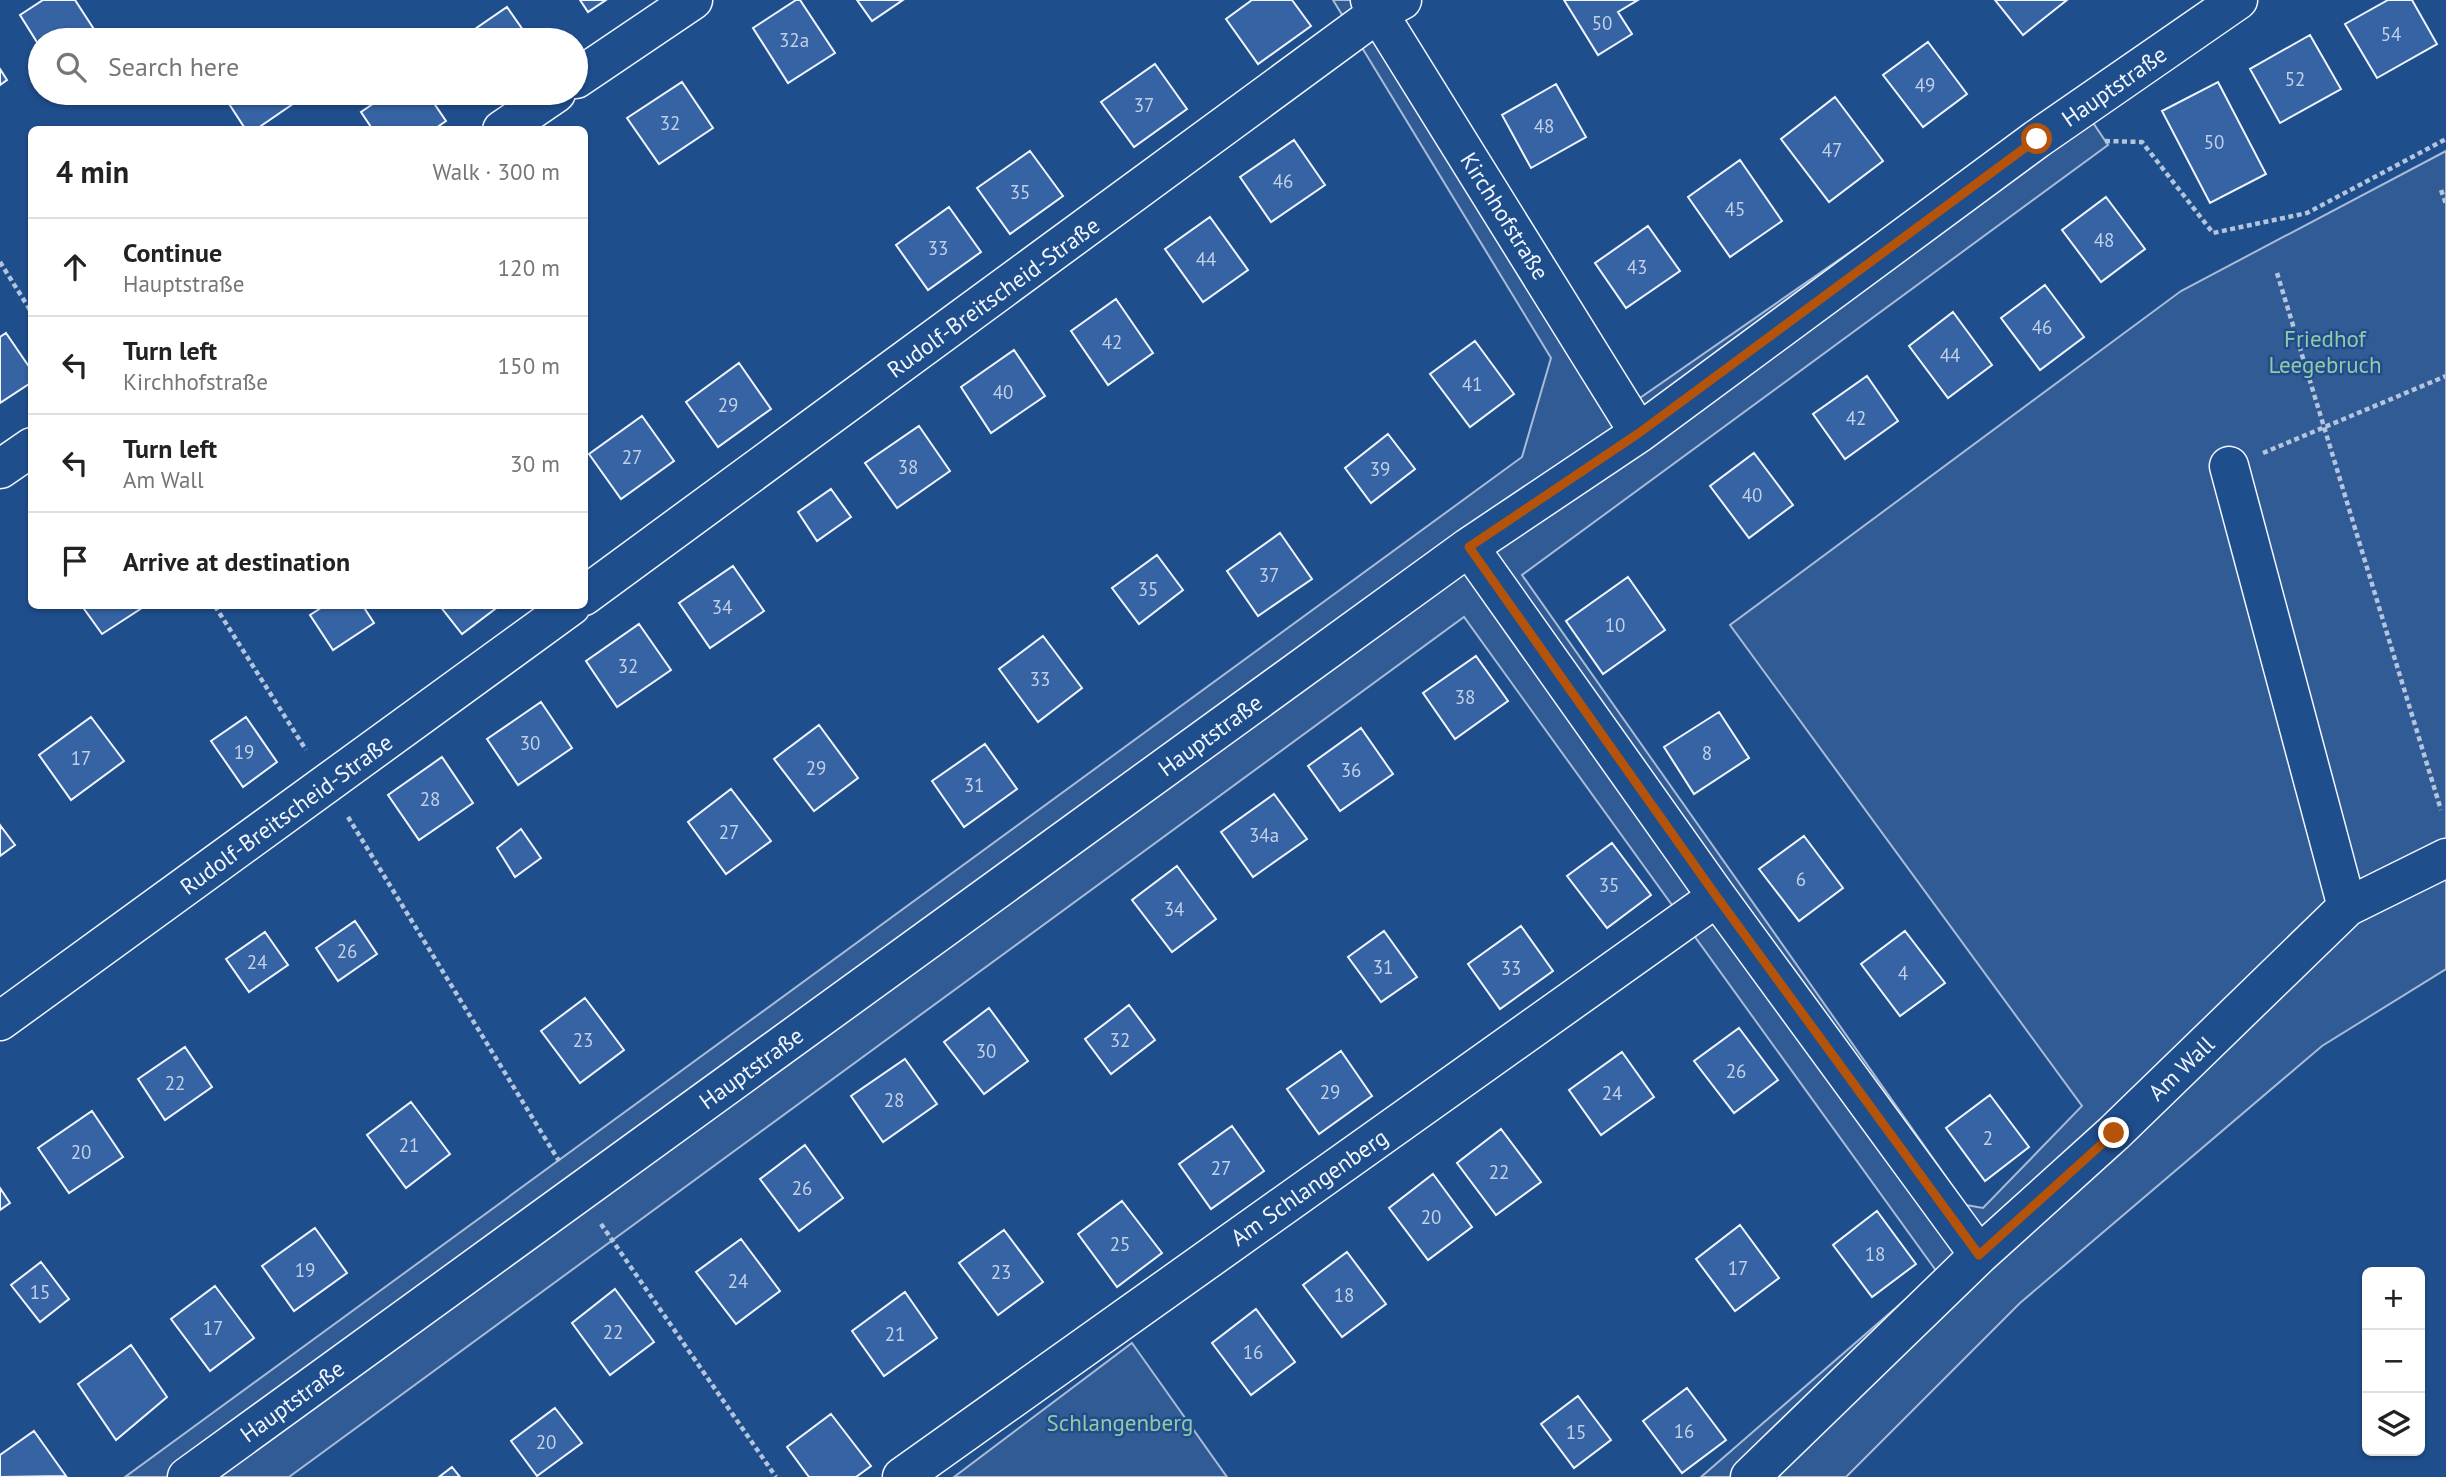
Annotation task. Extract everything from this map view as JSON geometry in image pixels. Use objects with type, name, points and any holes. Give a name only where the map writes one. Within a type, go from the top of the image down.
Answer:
[{"type":"street","points":[[588,71],[693,0]]},
{"type":"street","name":"Hauptstraße","points":[[187,1477],[1469,547],[1639,433],[2037,139],[2238,0]]},
{"type":"street","name":"Kirchhofstraße","points":[[1384,4],[1639,433]]},
{"type":"street","name":"Rudolf-Breitscheid-Straße","points":[[588,593],[1384,4]]},
{"type":"street","points":[[508,126],[538,105]]},
{"type":"street","points":[[0,469],[28,450]]},
{"type":"street","points":[[2229,466],[2347,907]]},
{"type":"street","points":[[1469,547],[1717,897],[1979,1255]]},
{"type":"street","name":"Rudolf-Breitscheid-Straße","points":[[0,1021],[568,609]]},
{"type":"street","name":"Am Wall","points":[[1750,1477],[1979,1255],[2114,1133],[2347,907],[2446,858]]},
{"type":"street","name":"Am Schlangenberg","points":[[902,1477],[1717,897]]},
{"type":"path","points":[[2103,141],[2142,142],[2213,233],[2307,213],[2446,139]]},
{"type":"path","points":[[2441,190],[2446,204]]},
{"type":"path","points":[[0,262],[28,307]]},
{"type":"path","points":[[2277,273],[2441,810]]},
{"type":"path","points":[[2229,466],[2446,376]]},
{"type":"path","points":[[217,609],[579,1192],[776,1477]]},
{"type":"green space","name":"Friedhof Leegebruch","points":[[1333,0],[1385,0],[1634,402],[2075,96],[2108,145],[1522,575],[1966,1205],[1983,1208],[2082,1106],[1730,625],[2181,291],[2446,151],[2446,969],[2322,1046],[2020,1303],[1846,1477],[1701,1477],[1937,1272],[1464,617],[289,1477],[125,1477],[1522,457],[1551,358]]},
{"type":"green space","name":"Schlangenberg","points":[[1132,1343],[1227,1477],[954,1477]]},
{"type":"building","points":[[43,0],[75,0],[93,28],[28,28],[20,15]]},
{"type":"building","points":[[580,0],[606,0],[588,12]]},
{"type":"building","points":[[800,0],[835,53],[788,83],[753,28]]},
{"type":"building","points":[[857,0],[903,0],[872,21]]},
{"type":"building","points":[[1252,0],[1292,0],[1311,26],[1258,64],[1226,19]]},
{"type":"building","points":[[1564,0],[1638,0],[1618,12],[1632,34],[1598,55]]},
{"type":"building","points":[[1995,0],[2067,0],[2023,35]]},
{"type":"building","points":[[2388,0],[2412,0],[2437,44],[2377,78],[2345,24]]},
{"type":"building","points":[[507,7],[522,28],[476,28]]},
{"type":"building","points":[[2310,35],[2341,89],[2280,123],[2250,69]]},
{"type":"building","points":[[1928,42],[1967,94],[1923,127],[1883,75]]},
{"type":"building","points":[[1155,64],[1187,109],[1134,147],[1101,102]]},
{"type":"building","points":[[0,69],[7,80],[0,85]]},
{"type":"building","points":[[682,82],[713,128],[659,164],[627,118]]},
{"type":"building","points":[[2218,82],[2266,174],[2210,203],[2162,111]]},
{"type":"building","points":[[1556,84],[1586,137],[1531,168],[1502,115]]},
{"type":"building","points":[[1835,97],[1883,161],[1829,202],[1781,139]]},
{"type":"building","points":[[230,105],[291,105],[261,126],[243,126]]},
{"type":"building","points":[[371,105],[435,105],[446,121],[439,126],[370,126],[361,112]]},
{"type":"building","points":[[1294,140],[1325,185],[1271,222],[1240,177]]},
{"type":"building","points":[[1030,151],[1063,196],[1010,234],[977,188]]},
{"type":"building","points":[[1740,160],[1782,221],[1730,257],[1688,197]]},
{"type":"building","points":[[2106,197],[2145,249],[2101,282],[2062,230]]},
{"type":"building","points":[[949,207],[981,252],[928,290],[896,245]]},
{"type":"building","points":[[1210,217],[1248,270],[1203,302],[1165,249]]},
{"type":"building","points":[[1648,226],[1680,271],[1626,308],[1595,263]]},
{"type":"building","points":[[2045,285],[2084,337],[2040,370],[2001,318]]},
{"type":"building","points":[[1116,299],[1153,353],[1108,385],[1071,331]]},
{"type":"building","points":[[1953,312],[1992,365],[1948,398],[1909,346]]},
{"type":"building","points":[[6,333],[28,365],[28,385],[0,403],[0,337]]},
{"type":"building","points":[[1475,341],[1514,394],[1470,427],[1430,374]]},
{"type":"building","points":[[1014,350],[1045,396],[991,433],[961,387]]},
{"type":"building","points":[[739,363],[771,409],[718,447],[686,402]]},
{"type":"building","points":[[1867,376],[1898,421],[1845,459],[1813,414]]},
{"type":"building","points":[[642,416],[674,461],[621,499],[589,454]]},
{"type":"building","points":[[919,426],[950,471],[897,508],[865,463]]},
{"type":"building","points":[[1388,434],[1415,469],[1371,503],[1345,468]]},
{"type":"building","points":[[1754,453],[1793,505],[1749,538],[1710,486]]},
{"type":"building","points":[[831,489],[851,517],[817,541],[798,512]]},
{"type":"building","points":[[1280,533],[1312,579],[1258,616],[1227,571]]},
{"type":"building","points":[[1157,555],[1183,590],[1139,624],[1112,588]]},
{"type":"building","points":[[733,566],[764,611],[710,648],[679,603]]},
{"type":"building","points":[[1628,577],[1665,630],[1603,674],[1566,621]]},
{"type":"building","points":[[84,609],[140,609],[102,634]]},
{"type":"building","points":[[319,609],[365,609],[374,623],[333,650],[310,615]]},
{"type":"building","points":[[442,609],[495,609],[462,634]]},
{"type":"building","points":[[639,624],[671,670],[617,707],[586,661]]},
{"type":"building","points":[[1043,636],[1082,688],[1038,722],[999,669]]},
{"type":"building","points":[[1476,656],[1508,701],[1455,739],[1423,693]]},
{"type":"building","points":[[541,702],[572,748],[518,785],[487,739]]},
{"type":"building","points":[[1719,712],[1749,758],[1694,794],[1664,747]]},
{"type":"building","points":[[91,717],[124,761],[71,800],[39,755]]},
{"type":"building","points":[[246,717],[277,762],[243,787],[211,741]]},
{"type":"building","points":[[819,725],[858,778],[814,811],[774,759]]},
{"type":"building","points":[[1361,728],[1393,774],[1340,811],[1308,766]]},
{"type":"building","points":[[985,744],[1017,789],[964,827],[932,781]]},
{"type":"building","points":[[442,757],[473,803],[419,840],[388,795]]},
{"type":"building","points":[[731,789],[771,841],[726,874],[688,822]]},
{"type":"building","points":[[1274,794],[1307,839],[1253,877],[1221,832]]},
{"type":"building","points":[[0,825],[15,845],[0,856]]},
{"type":"building","points":[[521,829],[541,858],[515,877],[497,848]]},
{"type":"building","points":[[1804,836],[1843,888],[1799,921],[1759,869]]},
{"type":"building","points":[[1612,843],[1651,895],[1607,928],[1567,876]]},
{"type":"building","points":[[1177,866],[1216,919],[1172,952],[1132,900]]},
{"type":"building","points":[[355,921],[377,954],[338,981],[316,948]]},
{"type":"building","points":[[1521,926],[1553,971],[1500,1009],[1468,964]]},
{"type":"building","points":[[1384,931],[1417,977],[1381,1002],[1348,957]]},
{"type":"building","points":[[1905,931],[1945,983],[1900,1016],[1861,964]]},
{"type":"building","points":[[265,932],[288,965],[249,992],[226,959]]},
{"type":"building","points":[[585,998],[624,1050],[580,1083],[541,1031]]},
{"type":"building","points":[[1129,1005],[1155,1040],[1111,1074],[1085,1039]]},
{"type":"building","points":[[989,1008],[1028,1061],[984,1094],[944,1042]]},
{"type":"building","points":[[1739,1028],[1778,1080],[1734,1113],[1694,1061]]},
{"type":"building","points":[[185,1047],[212,1087],[165,1120],[138,1079]]},
{"type":"building","points":[[1341,1051],[1372,1096],[1319,1134],[1287,1089]]},
{"type":"building","points":[[1622,1052],[1654,1097],[1601,1135],[1569,1090]]},
{"type":"building","points":[[905,1059],[937,1104],[883,1142],[851,1096]]},
{"type":"building","points":[[1990,1095],[2029,1147],[1985,1181],[1946,1128]]},
{"type":"building","points":[[411,1102],[450,1154],[406,1188],[367,1135]]},
{"type":"building","points":[[92,1111],[123,1157],[69,1193],[38,1148]]},
{"type":"building","points":[[1232,1126],[1264,1171],[1211,1209],[1179,1164]]},
{"type":"building","points":[[1501,1129],[1541,1182],[1496,1215],[1457,1163]]},
{"type":"building","points":[[805,1145],[843,1198],[799,1231],[760,1179]]},
{"type":"building","points":[[1433,1174],[1472,1227],[1428,1260],[1389,1208]]},
{"type":"building","points":[[0,1188],[10,1203],[0,1210]]},
{"type":"building","points":[[1122,1201],[1162,1253],[1117,1287],[1078,1234]]},
{"type":"building","points":[[1877,1211],[1916,1264],[1872,1297],[1833,1245]]},
{"type":"building","points":[[1740,1225],[1779,1278],[1735,1311],[1696,1259]]},
{"type":"building","points":[[315,1228],[347,1273],[294,1311],[262,1266]]},
{"type":"building","points":[[1004,1230],[1043,1282],[998,1315],[959,1263]]},
{"type":"building","points":[[741,1239],[780,1291],[736,1324],[696,1272]]},
{"type":"building","points":[[1347,1252],[1386,1304],[1342,1337],[1303,1285]]},
{"type":"building","points":[[41,1262],[69,1299],[40,1322],[11,1285]]},
{"type":"building","points":[[215,1286],[254,1338],[210,1371],[171,1319]]},
{"type":"building","points":[[615,1289],[654,1342],[610,1375],[572,1323]]},
{"type":"building","points":[[905,1292],[937,1338],[884,1376],[852,1331]]},
{"type":"building","points":[[1256,1309],[1295,1362],[1251,1395],[1212,1343]]},
{"type":"building","points":[[131,1345],[167,1397],[116,1440],[78,1384]]},
{"type":"building","points":[[1687,1388],[1726,1440],[1682,1473],[1643,1421]]},
{"type":"building","points":[[1578,1396],[1611,1440],[1574,1468],[1541,1424]]},
{"type":"building","points":[[555,1408],[582,1443],[537,1476],[511,1441]]},
{"type":"building","points":[[831,1414],[871,1466],[856,1477],[809,1477],[787,1447]]},
{"type":"building","points":[[34,1431],[66,1476],[0,1477],[0,1455]]},
{"type":"building","points":[[452,1467],[460,1477],[439,1477]]},
{"type":"route","points":[[2037,139],[1639,433],[1469,547],[1717,897],[1979,1255],[2114,1133]]}]
